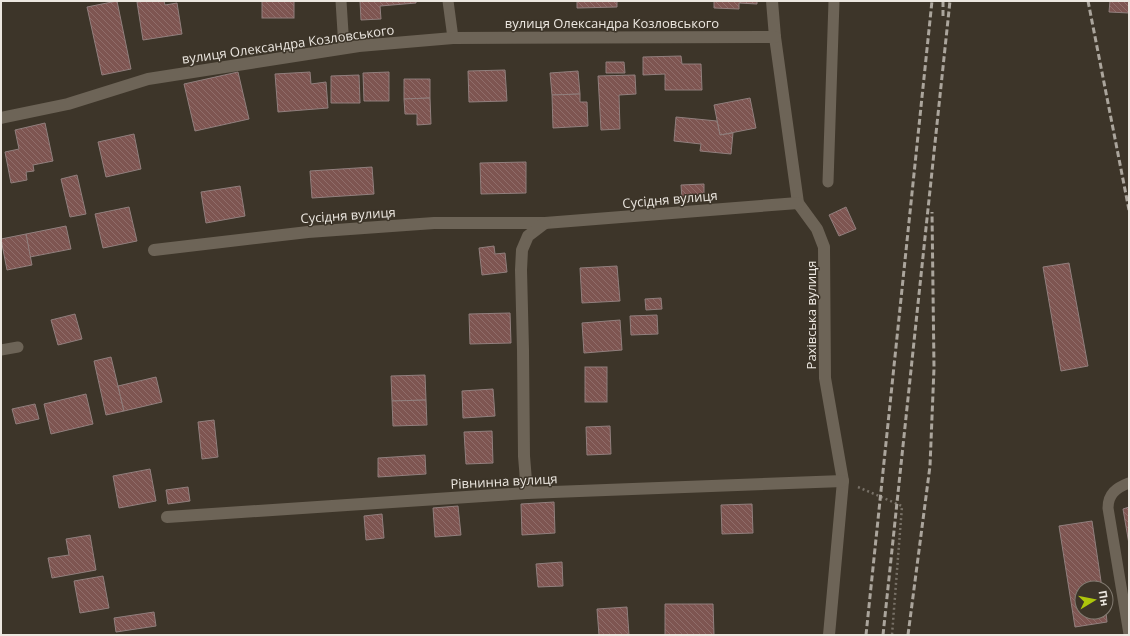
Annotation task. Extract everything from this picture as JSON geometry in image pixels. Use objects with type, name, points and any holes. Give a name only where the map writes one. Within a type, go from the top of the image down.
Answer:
[{"type":"street","name":"Рахівська вулиця","points":[[772,1],[775,37],[798,203],[817,229],[824,247],[825,378],[843,481],[829,635]]},
{"type":"street","name":"вулиця Олександра Козловського","points":[[1,118],[68,104],[148,79],[344,48],[453,38],[775,37]]},
{"type":"street","name":"Сусідня вулиця","points":[[154,250],[308,232],[434,223],[545,223],[798,203]]},
{"type":"street","points":[[527,493],[524,456],[523,350],[520,270],[522,250],[528,236],[545,223]]},
{"type":"street","name":"Рівнинна вулиця","points":[[167,517],[527,493],[843,481]]},
{"type":"lane","points":[[341,1],[344,48]]},
{"type":"lane","points":[[448,1],[453,38]]},
{"type":"lane","points":[[828,182],[834,1]]},
{"type":"lane","points":[[1,350],[18,347]]},
{"type":"lane","points":[[1129,484],[1121,486],[1108,500],[1108,508],[1129,634]]},
{"type":"path","points":[[843,481],[902,506],[892,635]]},
{"type":"building","points":[[117,1],[131,69],[102,75],[87,7]]},
{"type":"building","points":[[164,1],[165,5],[177,3],[182,34],[143,40],[137,2]]},
{"type":"building","points":[[262,1],[294,1],[294,18],[262,18]]},
{"type":"building","points":[[360,1],[416,1],[416,3],[380,6],[381,19],[361,20]]},
{"type":"building","points":[[577,1],[617,1],[617,7],[577,8]]},
{"type":"building","points":[[714,1],[757,1],[757,4],[739,3],[739,9],[714,8]]},
{"type":"building","points":[[1110,1],[1129,1],[1129,13],[1109,12]]},
{"type":"building","points":[[681,56],[682,64],[701,64],[702,90],[665,90],[665,74],[643,75],[643,57]]},
{"type":"building","points":[[606,62],[624,62],[625,73],[606,73]]},
{"type":"building","points":[[505,70],[507,101],[469,102],[468,71]]},
{"type":"building","points":[[578,71],[580,94],[552,95],[550,73]]},
{"type":"building","points":[[238,72],[249,119],[195,131],[184,84]]},
{"type":"building","points":[[310,72],[311,84],[326,82],[328,108],[278,112],[275,74]]},
{"type":"building","points":[[389,72],[389,101],[364,101],[363,73]]},
{"type":"building","points":[[359,75],[360,103],[331,103],[331,76]]},
{"type":"building","points":[[635,75],[636,94],[619,95],[620,129],[601,130],[598,76]]},
{"type":"building","points":[[404,79],[430,79],[430,98],[404,99]]},
{"type":"building","points":[[580,94],[580,102],[587,102],[588,126],[553,128],[552,95]]},
{"type":"building","points":[[430,98],[431,124],[417,125],[417,114],[405,114],[404,99]]},
{"type":"building","points":[[750,98],[756,128],[720,135],[714,105]]},
{"type":"building","points":[[676,117],[717,121],[720,135],[733,133],[731,154],[700,151],[701,144],[674,141]]},
{"type":"building","points":[[45,123],[53,161],[33,165],[34,171],[26,172],[27,180],[11,183],[5,152],[19,149],[15,130]]},
{"type":"building","points":[[134,134],[141,169],[106,177],[98,142]]},
{"type":"building","points":[[526,162],[526,193],[481,194],[480,163]]},
{"type":"building","points":[[372,167],[374,194],[312,198],[310,171]]},
{"type":"building","points":[[77,175],[86,214],[70,217],[61,179]]},
{"type":"building","points":[[704,184],[704,199],[682,199],[681,185]]},
{"type":"building","points":[[240,186],[245,216],[206,223],[201,192]]},
{"type":"building","points":[[129,207],[137,241],[103,248],[95,214]]},
{"type":"building","points":[[846,207],[856,229],[839,236],[829,215]]},
{"type":"building","points":[[66,226],[71,249],[30,257],[26,234]]},
{"type":"building","points":[[26,234],[32,265],[7,270],[1,239]]},
{"type":"building","points":[[494,246],[495,254],[505,253],[507,272],[482,275],[479,248]]},
{"type":"building","points":[[1069,263],[1088,366],[1061,371],[1043,267]]},
{"type":"building","points":[[617,266],[620,301],[582,303],[580,268]]},
{"type":"building","points":[[661,298],[662,309],[646,310],[645,299]]},
{"type":"building","points":[[510,313],[511,343],[470,344],[469,314]]},
{"type":"building","points":[[75,314],[82,339],[58,345],[51,320]]},
{"type":"building","points":[[657,315],[658,334],[631,335],[630,316]]},
{"type":"building","points":[[620,320],[622,350],[584,353],[582,323]]},
{"type":"building","points":[[111,357],[124,411],[106,415],[94,361]]},
{"type":"building","points":[[585,367],[607,367],[607,402],[585,402]]},
{"type":"building","points":[[425,375],[426,400],[392,401],[391,376]]},
{"type":"building","points":[[156,377],[162,402],[124,411],[118,386]]},
{"type":"building","points":[[493,389],[495,416],[463,418],[462,391]]},
{"type":"building","points":[[86,394],[93,424],[51,434],[44,404]]},
{"type":"building","points":[[426,400],[427,425],[393,426],[392,401]]},
{"type":"building","points":[[35,404],[39,419],[16,424],[12,409]]},
{"type":"building","points":[[214,420],[218,457],[202,459],[198,422]]},
{"type":"building","points":[[610,426],[611,454],[587,455],[586,427]]},
{"type":"building","points":[[492,431],[493,463],[466,464],[464,432]]},
{"type":"building","points":[[425,455],[426,474],[378,477],[378,458]]},
{"type":"building","points":[[150,469],[156,501],[119,508],[113,476]]},
{"type":"building","points":[[188,487],[190,501],[168,504],[166,490]]},
{"type":"building","points":[[554,502],[555,533],[522,535],[521,504]]},
{"type":"building","points":[[752,504],[753,533],[722,534],[721,505]]},
{"type":"building","points":[[458,506],[461,535],[435,537],[433,508]]},
{"type":"building","points":[[1129,507],[1129,544],[1123,509]]},
{"type":"building","points":[[382,514],[384,538],[366,540],[364,516]]},
{"type":"building","points":[[1092,521],[1101,580],[1074,580],[1074,620],[1107,620],[1107,622],[1075,627],[1059,526]]},
{"type":"building","points":[[90,535],[96,570],[52,578],[48,558],[69,555],[66,539]]},
{"type":"building","points":[[562,562],[563,586],[538,587],[536,564]]},
{"type":"building","points":[[103,576],[109,608],[80,613],[74,581]]},
{"type":"building","points":[[665,604],[713,604],[714,635],[665,635]]},
{"type":"building","points":[[627,607],[629,635],[599,635],[597,609]]},
{"type":"building","points":[[154,612],[156,626],[116,632],[114,618]]},
{"type":"railway","points":[[866,635],[932,1]]},
{"type":"railway","points":[[943,1],[943,17]]},
{"type":"railway","points":[[883,635],[950,1]]},
{"type":"railway","points":[[1088,1],[1129,210]]},
{"type":"railway","points":[[908,635],[930,466],[934,368],[932,212]]}]
